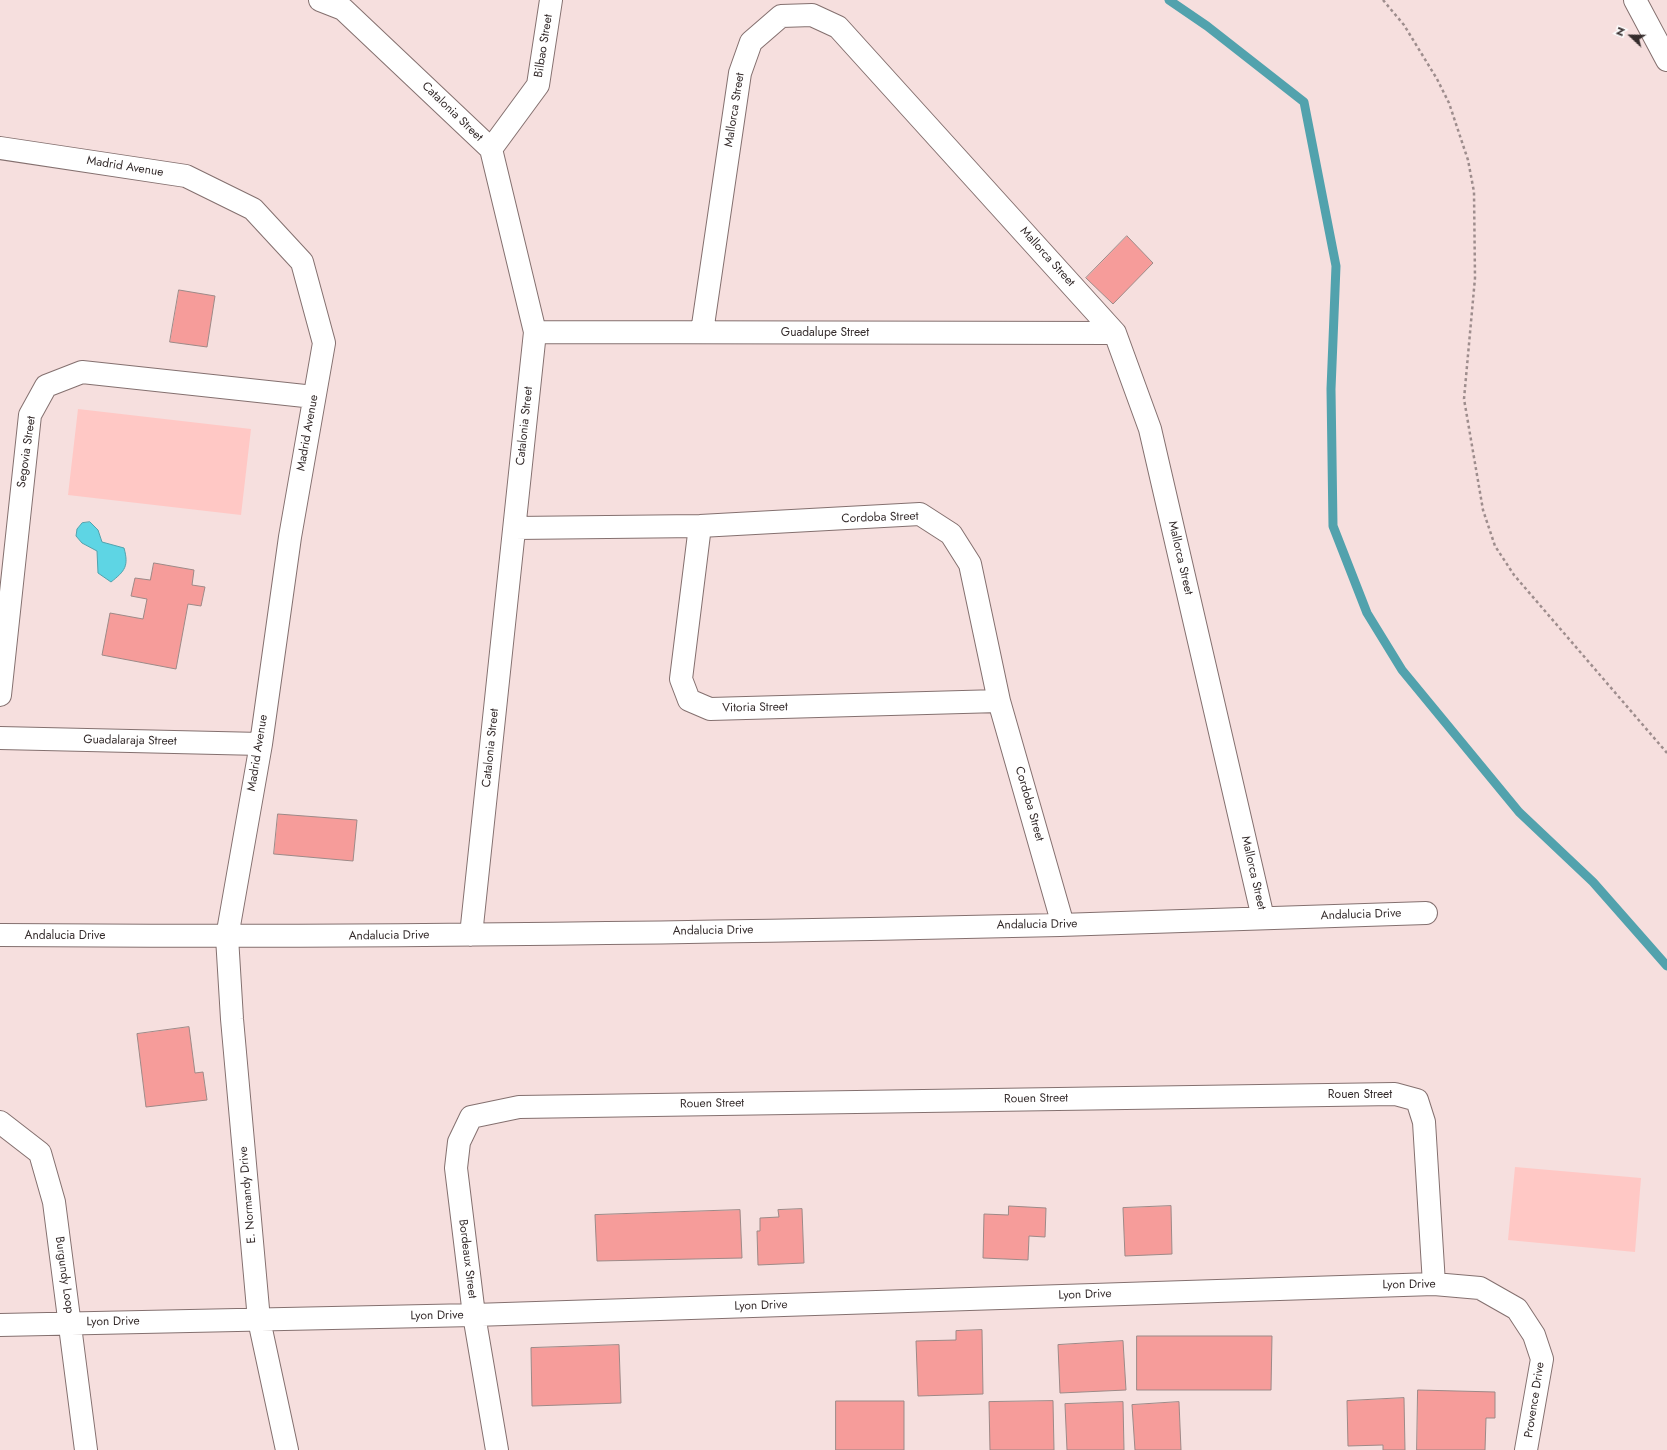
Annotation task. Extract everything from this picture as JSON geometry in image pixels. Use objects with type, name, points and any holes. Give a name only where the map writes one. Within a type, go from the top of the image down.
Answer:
[{"type":"main road","name":"Catalonia Street","points":[[320,0],[344,4],[491,149],[535,332],[470,935]]},
{"type":"main road","name":"Bilbao Street","points":[[491,149],[538,85],[551,0]]},
{"type":"main road","points":[[1635,0],[1667,60]]},
{"type":"main road","name":"Mallorca Street","points":[[702,332],[740,73],[751,42],[781,16],[812,15],[838,27],[1115,333],[1150,429],[1263,918]]},
{"type":"main road","name":"Madrid Avenue","points":[[0,148],[186,176],[253,209],[302,262],[324,343],[290,537],[261,744],[227,937]]},
{"type":"main road","name":"Guadalupe Street","points":[[535,332],[1115,333]]},
{"type":"main road","name":"Segovia Street","points":[[0,695],[30,415],[46,386],[82,372],[314,398]]},
{"type":"main road","name":"Cordoba Street","points":[[515,528],[700,526],[920,514],[951,534],[970,564],[999,701],[1063,925]]},
{"type":"main road","name":"Vitoria Street","points":[[700,526],[681,679],[689,700],[710,709],[999,701]]},
{"type":"main road","name":"Guadalaraja Street","points":[[0,738],[261,744]]},
{"type":"main road","name":"Andalucia Drive","points":[[0,935],[227,937],[470,935],[1063,925],[1426,913]]},
{"type":"main road","name":"E. Normandy Drive","points":[[227,937],[259,1320],[287,1450]]},
{"type":"main road","name":"Rouen Street","points":[[471,1117],[519,1107],[1394,1094],[1417,1100],[1424,1122],[1434,1284]]},
{"type":"main road","name":"Bordeaux Street","points":[[471,1117],[459,1142],[456,1168],[474,1315],[497,1450]]},
{"type":"main road","name":"Burgundy Loop","points":[[0,1122],[40,1153],[54,1202],[86,1450]]},
{"type":"main road","name":"Lyon Drive","points":[[0,1325],[474,1315],[1434,1284],[1480,1288],[1517,1309]]},
{"type":"main road","name":"Provence Drive","points":[[1517,1309],[1534,1335],[1542,1359],[1526,1450]]},
{"type":"path","points":[[1383,0],[1404,25],[1437,79],[1449,103],[1468,160],[1474,192],[1474,278],[1464,399],[1483,510],[1495,546],[1514,575],[1667,753]]},
{"type":"shaded area","points":[[78,409],[251,429],[241,515],[68,495]]},
{"type":"shaded area","points":[[1515,1167],[1641,1178],[1635,1252],[1508,1240]]},
{"type":"water","points":[[90,522],[98,530],[102,542],[124,548],[126,559],[125,568],[120,575],[111,582],[98,573],[97,551],[82,543],[76,536],[77,529],[82,523]]},
{"type":"building","points":[[1127,236],[1153,263],[1113,304],[1086,278]]},
{"type":"building","points":[[179,290],[215,296],[207,347],[170,342]]},
{"type":"building","points":[[154,563],[194,570],[192,585],[205,587],[201,606],[188,604],[176,669],[102,655],[110,613],[143,619],[147,599],[131,596],[135,578],[150,580]]},
{"type":"building","points":[[278,814],[357,820],[353,861],[274,854]]},
{"type":"building","points":[[189,1027],[195,1073],[203,1072],[207,1100],[146,1107],[137,1034]]},
{"type":"building","points":[[1009,1206],[1046,1208],[1045,1237],[1029,1236],[1028,1260],[983,1258],[984,1214],[1008,1215]]},
{"type":"building","points":[[1171,1206],[1172,1254],[1125,1256],[1123,1208]]},
{"type":"building","points":[[802,1209],[804,1263],[758,1265],[757,1231],[760,1231],[760,1218],[779,1217],[778,1210]]},
{"type":"building","points":[[740,1210],[742,1258],[597,1261],[595,1215]]},
{"type":"building","points":[[982,1330],[983,1394],[918,1396],[916,1341],[956,1340],[956,1331]]},
{"type":"building","points":[[1137,1336],[1272,1336],[1271,1390],[1137,1390]]},
{"type":"building","points":[[1123,1341],[1126,1390],[1060,1393],[1058,1345]]},
{"type":"building","points":[[619,1345],[621,1403],[532,1406],[531,1348]]},
{"type":"building","points":[[1418,1390],[1495,1392],[1495,1418],[1486,1418],[1485,1450],[1417,1450]]},
{"type":"building","points":[[1404,1398],[1405,1450],[1383,1450],[1383,1445],[1348,1446],[1347,1401]]},
{"type":"building","points":[[836,1401],[904,1401],[904,1450],[836,1450]]},
{"type":"building","points":[[1053,1401],[1054,1450],[990,1450],[989,1402]]},
{"type":"building","points":[[1123,1402],[1124,1450],[1067,1450],[1065,1404]]},
{"type":"building","points":[[1179,1402],[1181,1450],[1135,1450],[1132,1405]]},
{"type":"waterway","points":[[1169,0],[1207,26],[1304,102],[1336,266],[1331,389],[1333,526],[1367,613],[1402,670],[1519,812],[1593,882],[1667,966]]}]
